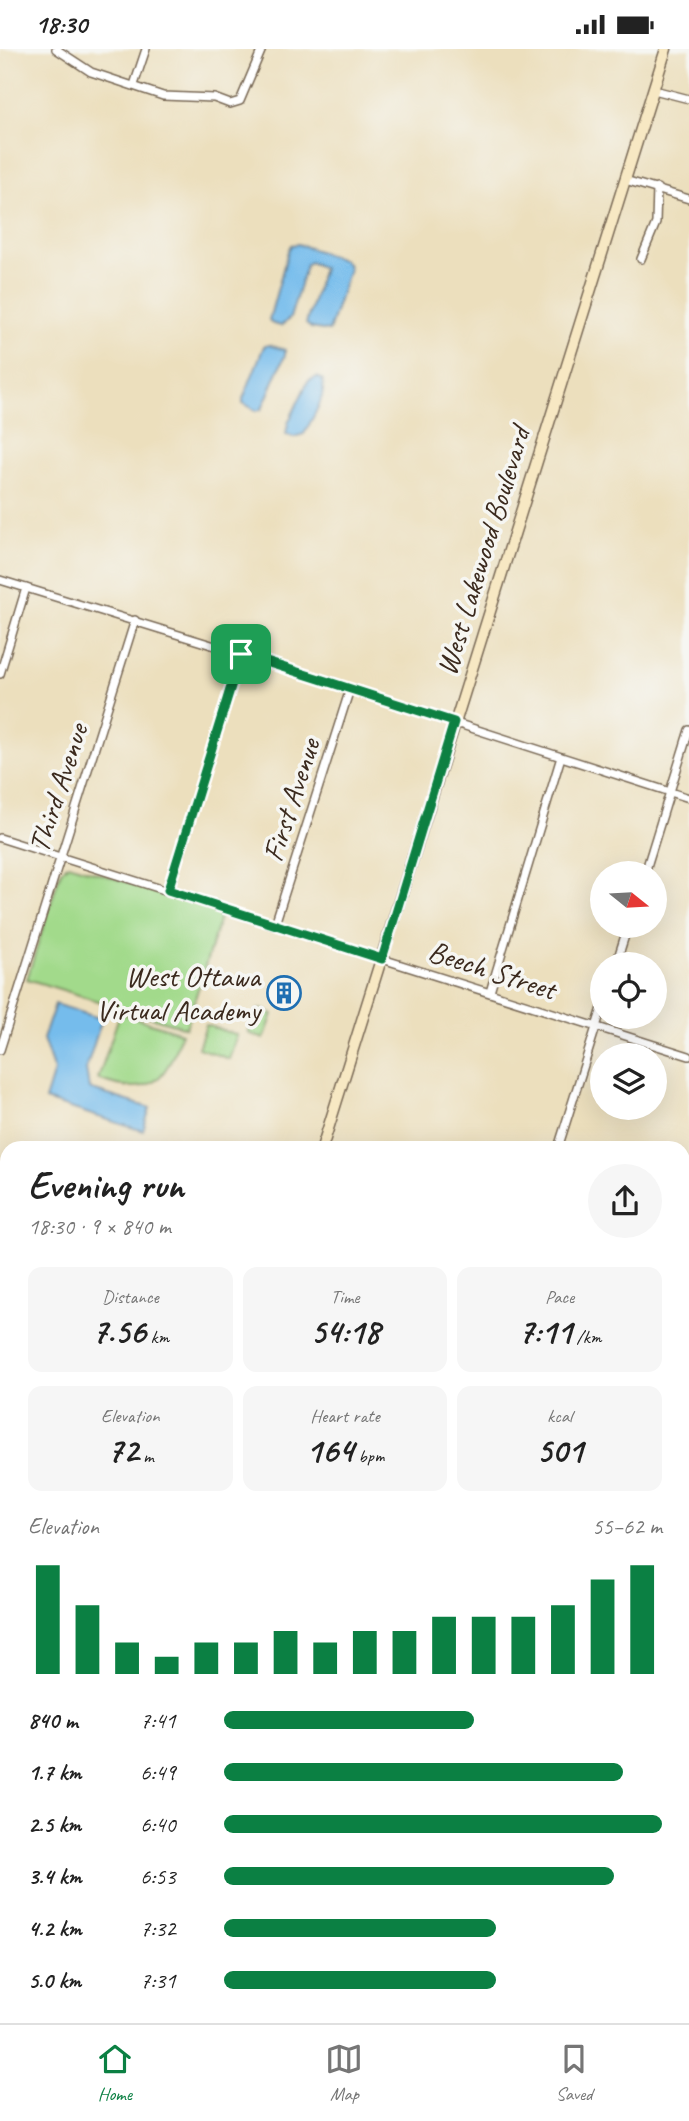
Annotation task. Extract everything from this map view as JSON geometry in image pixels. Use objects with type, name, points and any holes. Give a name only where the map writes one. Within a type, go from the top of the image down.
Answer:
[{"type":"street","points":[[56,49],[91,72],[163,96],[214,98],[230,104],[240,101],[261,49]]},
{"type":"street","points":[[134,85],[146,49]]},
{"type":"street","name":"West Lakewood Boulevard","points":[[324,1141],[666,49]]},
{"type":"street","points":[[653,90],[689,99]]},
{"type":"street","points":[[625,180],[689,199]]},
{"type":"street","points":[[641,259],[656,223],[657,188]]},
{"type":"street","points":[[0,580],[135,620],[689,798]]},
{"type":"street","points":[[0,674],[26,588]]},
{"type":"street","name":"Third Avenue","points":[[0,1050],[135,620]]},
{"type":"street","points":[[168,890],[241,654]]},
{"type":"street","name":"First Avenue","points":[[275,924],[350,689]]},
{"type":"street","points":[[649,861],[689,730]]},
{"type":"street","points":[[490,992],[561,757]]},
{"type":"street","name":"Beech Street","points":[[0,838],[590,1025]]},
{"type":"street","points":[[560,1141],[595,1029]]},
{"type":"street","name":"Beech Street","points":[[602,1029],[689,1056]]},
{"type":"green space","points":[[68,864],[222,911],[186,1028],[27,979],[61,871]]},
{"type":"green space","points":[[258,1010],[273,1014],[264,1039],[248,1033]]},
{"type":"green space","points":[[120,1013],[181,1033],[176,1050],[162,1074],[143,1086],[116,1085],[98,1079]]},
{"type":"green space","points":[[206,1025],[237,1035],[229,1059],[198,1048]]},
{"type":"water","points":[[298,244],[343,260],[348,265],[329,331],[311,328],[306,324],[323,268],[310,262],[306,265],[290,318],[281,326],[269,320],[288,251],[291,245]]},
{"type":"water","points":[[264,346],[285,350],[285,355],[262,409],[257,411],[243,403],[243,399]]},
{"type":"water","points":[[317,377],[323,380],[322,394],[304,434],[294,437],[286,434],[288,423],[308,381]]},
{"type":"water","points":[[55,1004],[102,1019],[86,1069],[89,1089],[150,1108],[143,1131],[45,1100],[54,1071],[43,1039]]},
{"type":"place","name":"West Ottawa Virtual Academy","points":[[284,993]]},
{"type":"route","points":[[241,654],[454,722],[382,959],[168,890],[241,654]]}]
